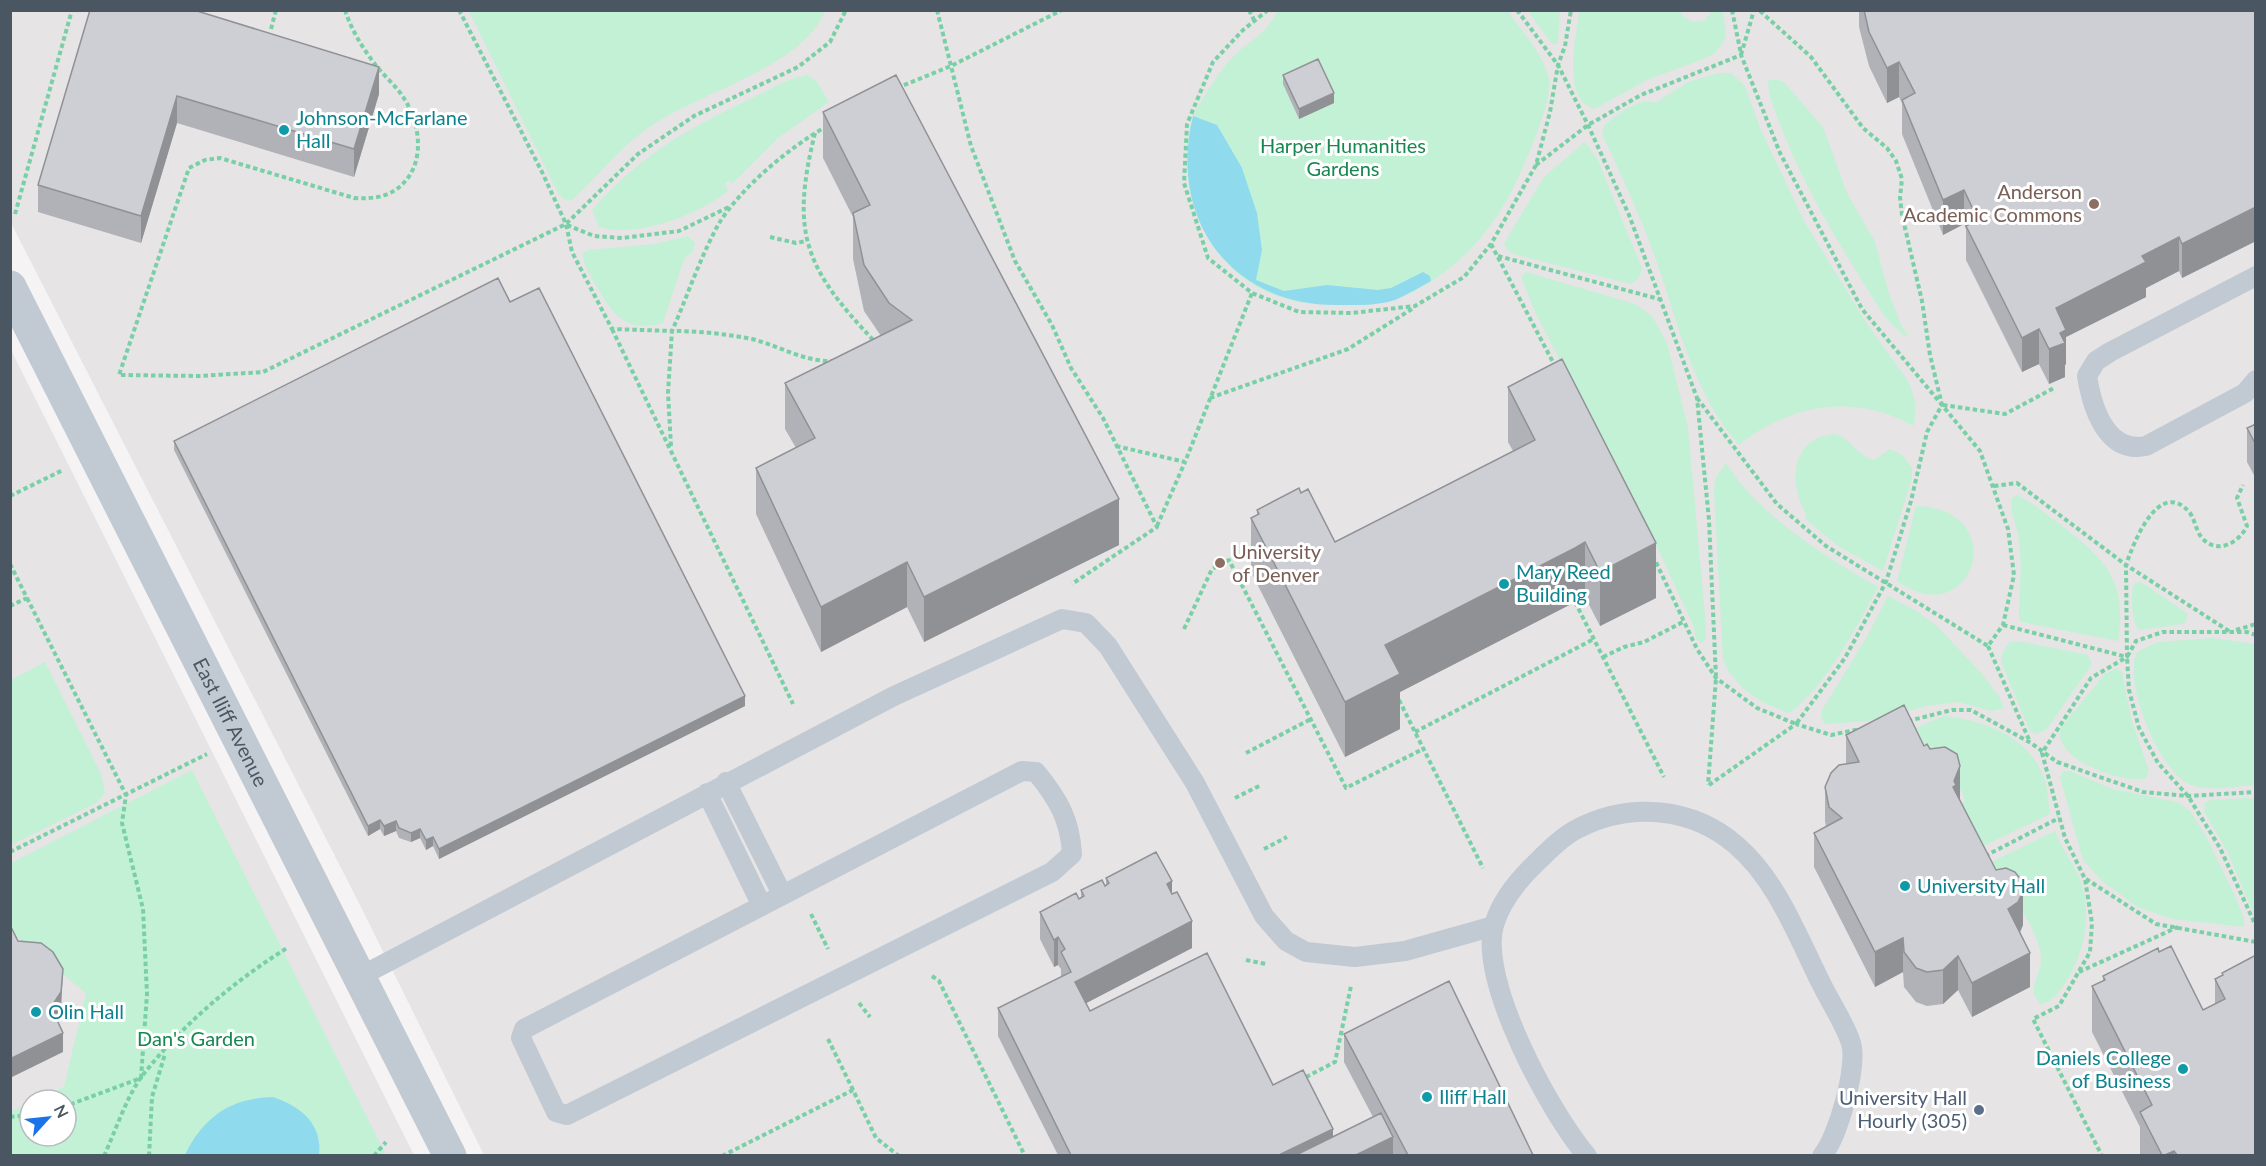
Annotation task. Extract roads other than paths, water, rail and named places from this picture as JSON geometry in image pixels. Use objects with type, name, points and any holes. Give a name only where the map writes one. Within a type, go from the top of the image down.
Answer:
[{"type":"street","name":"East Iliff Avenue","points":[[10,287],[450,1155]]},
{"type":"lane","points":[[2254,281],[2110,352],[2096,361],[2086,376],[2091,400],[2106,432],[2124,446],[2133,449],[2146,446],[2245,393],[2256,380]]},
{"type":"lane","points":[[361,976],[726,782],[894,696],[1062,619],[1086,623],[1108,646],[1196,783],[1264,916],[1286,941],[1306,952],[1356,957],[1405,951],[1494,926]]},
{"type":"lane","points":[[1022,771],[1036,772],[1051,790],[1070,828],[1072,854],[1052,872],[567,1115],[556,1112],[521,1038],[524,1029],[761,904],[1022,771]]},
{"type":"lane","points":[[726,782],[782,894]]},
{"type":"lane","points":[[707,793],[761,904]]},
{"type":"lane","points":[[1587,1155],[1548,1094],[1508,1018],[1493,969],[1494,926],[1515,883],[1545,854],[1578,828],[1621,812],[1656,812],[1700,820],[1735,844],[1759,868],[1776,894],[1852,1045],[1847,1102],[1822,1155]]},
{"type":"water","points":[[1193,116],[1217,125],[1242,168],[1257,213],[1262,250],[1256,280],[1284,291],[1327,285],[1378,290],[1391,288],[1423,272],[1430,276],[1431,281],[1388,302],[1336,305],[1298,301],[1265,290],[1237,272],[1215,248],[1199,220],[1190,188],[1188,153]]},
{"type":"water","points":[[273,1097],[292,1106],[308,1118],[317,1134],[319,1155],[185,1155],[200,1130],[220,1112],[244,1101]]},
{"type":"place","name":"Johnson-McFarlane Hall","points":[[284,130]]},
{"type":"place","name":"Anderson Academic Commons","points":[[2094,204]]},
{"type":"place","name":"University of Denver","points":[[1220,563]]},
{"type":"place","name":"Mary Reed Building","points":[[1504,584]]},
{"type":"place","name":"University Hall","points":[[1905,886]]},
{"type":"place","name":"Olin Hall","points":[[36,1012]]},
{"type":"place","name":"Daniels College of Business","points":[[2183,1069]]},
{"type":"place","name":"Iliff Hall","points":[[1427,1097]]},
{"type":"place","name":"University Hall Hourly (305)","points":[[1979,1110]]},
{"type":"park label","name":"Harper Humanities Gardens","points":[[1343,158]]},
{"type":"park label","name":"Dan's Garden","points":[[196,1039]]}]
